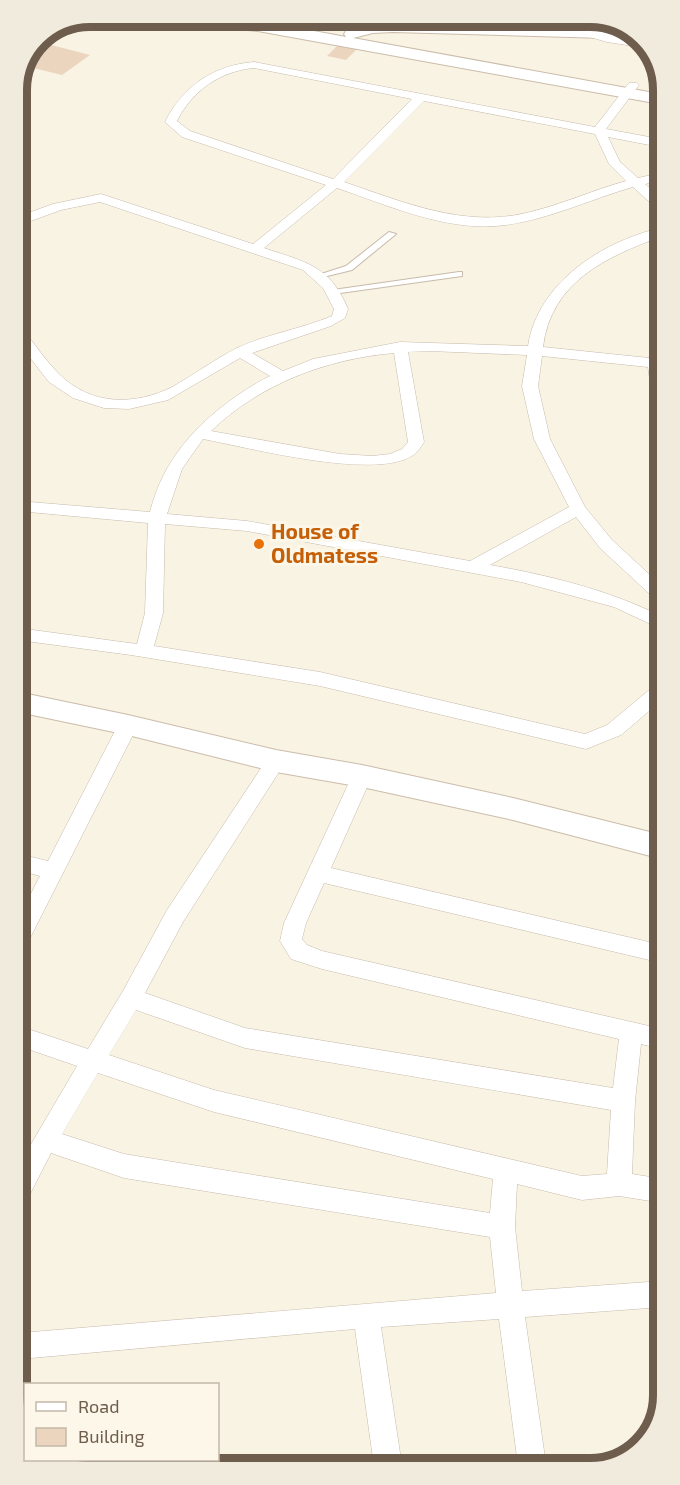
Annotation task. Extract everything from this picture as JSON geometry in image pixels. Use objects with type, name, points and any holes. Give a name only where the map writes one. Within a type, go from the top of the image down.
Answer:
[{"type":"street","points":[[264,27],[630,89],[653,90]]},
{"type":"street","points":[[311,27],[630,89],[653,97]]},
{"type":"street","points":[[352,34],[372,28],[393,27],[620,34]]},
{"type":"street","points":[[587,33],[632,43]]},
{"type":"street","points":[[653,141],[254,65],[223,70],[176,108],[171,122],[186,134],[415,210],[451,218],[505,221],[550,212],[633,181],[653,178]]},
{"type":"street","points":[[599,130],[630,89]]},
{"type":"street","points":[[255,249],[336,183],[420,98]]},
{"type":"street","points":[[599,130],[615,164],[653,198]]},
{"type":"street","points":[[27,218],[58,207],[101,198],[308,267],[333,292],[341,309],[338,318],[324,325],[240,352],[178,390],[153,402],[122,406],[92,402],[59,382],[27,343]]},
{"type":"street","points":[[653,235],[610,251],[575,275],[545,311],[530,386],[542,439],[578,509],[606,544],[653,588]]},
{"type":"street","points":[[200,434],[340,459],[393,458],[408,452],[416,442],[400,346]]},
{"type":"street","points":[[144,651],[152,623],[157,518],[175,467],[200,434],[235,402],[279,375],[322,360],[400,346],[535,352],[653,363]]},
{"type":"street","points":[[240,352],[279,375]]},
{"type":"street","points":[[27,507],[247,526],[521,576],[620,603],[653,618]]},
{"type":"street","points":[[472,567],[578,509]]},
{"type":"street","points":[[27,635],[320,679],[586,742],[614,730],[653,698]]},
{"type":"street","points":[[27,706],[128,725],[276,761],[362,776],[513,809],[653,845]]},
{"type":"street","points":[[27,923],[128,725]]},
{"type":"street","points":[[27,1175],[45,1140],[131,998],[175,916],[276,761]]},
{"type":"street","points":[[362,776],[316,873],[293,932],[291,941],[299,952],[321,960],[653,1038]]},
{"type":"street","points":[[27,864],[54,871]]},
{"type":"street","points":[[316,873],[653,952]]},
{"type":"street","points":[[131,998],[245,1038],[623,1101]]},
{"type":"street","points":[[619,1184],[623,1101],[631,1032]]},
{"type":"street","points":[[27,1039],[214,1101],[582,1188],[619,1184],[653,1189]]},
{"type":"street","points":[[45,1140],[124,1166],[502,1227]]},
{"type":"street","points":[[506,1170],[502,1227],[531,1458]]},
{"type":"street","points":[[27,1345],[366,1315],[653,1295]]},
{"type":"street","points":[[366,1315],[387,1458]]},
{"type":"lane","points":[[319,276],[349,268],[392,234]]},
{"type":"lane","points":[[333,292],[459,274]]},
{"type":"building","points":[[47,44],[90,55],[62,75],[31,68]]},
{"type":"building","points":[[338,45],[357,49],[346,60],[327,56]]},
{"type":"place","name":"House of Oldmatess","points":[[259,544]]}]
